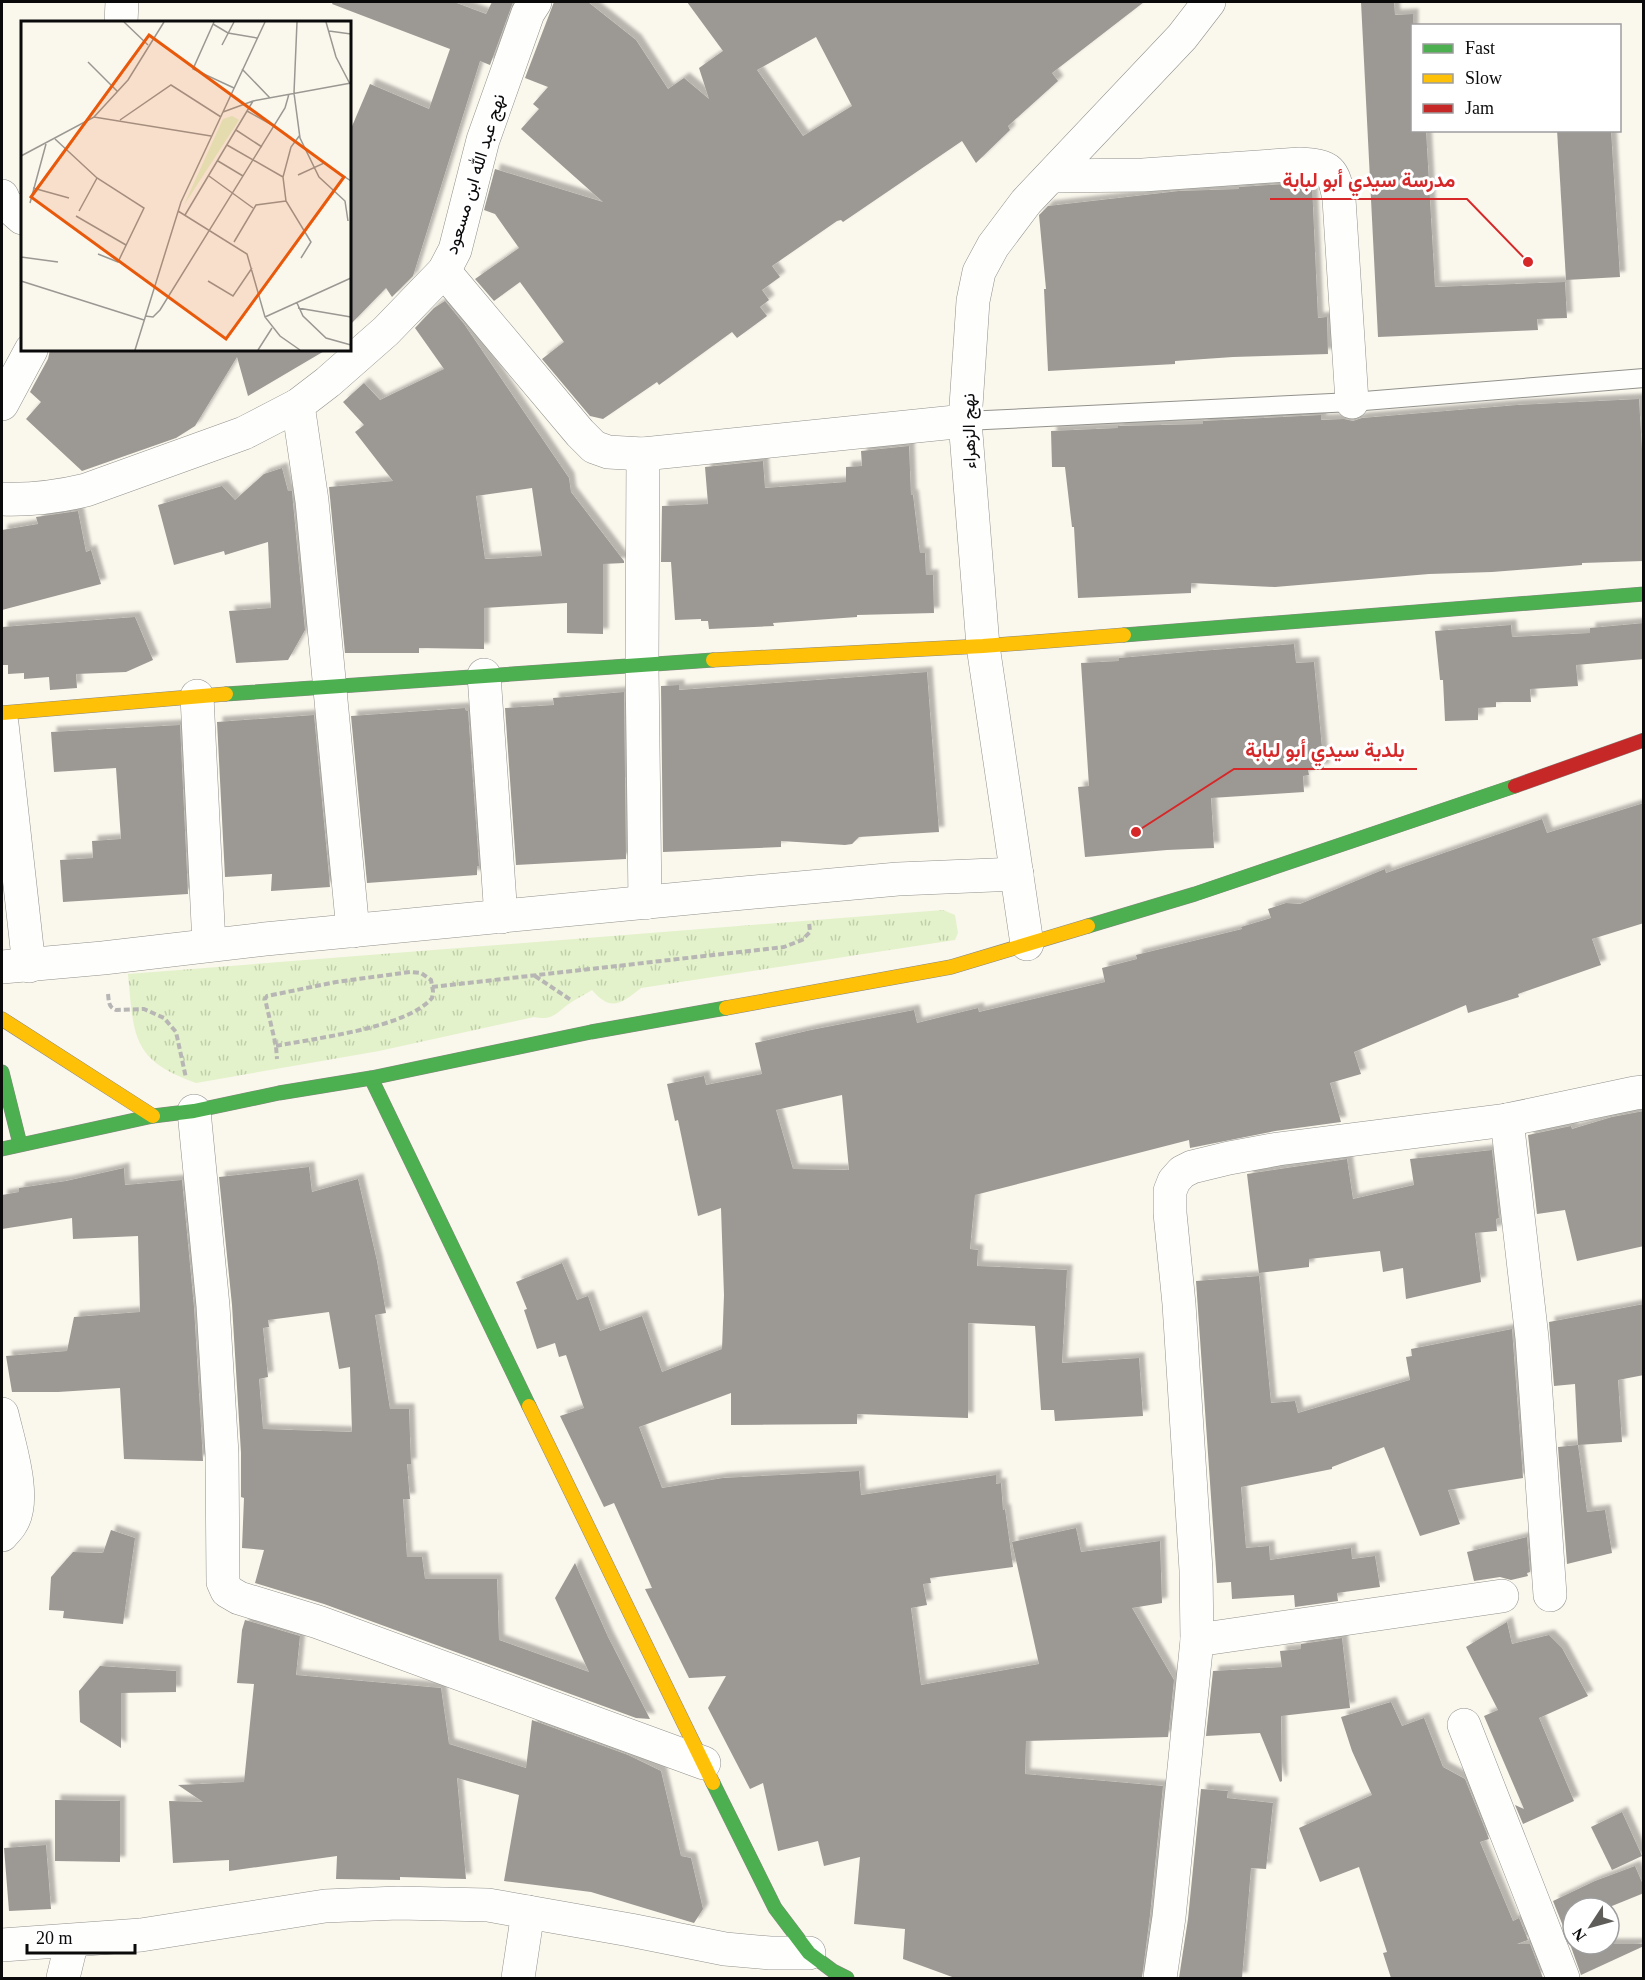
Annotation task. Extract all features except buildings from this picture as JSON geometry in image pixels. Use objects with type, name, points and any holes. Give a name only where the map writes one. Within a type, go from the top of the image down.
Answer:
[{"type":"street","points":[[121,21],[122,2]]},
{"type":"street","name":"نهج عبد الله ابن مسعود","points":[[2,499],[32,500],[59,497],[86,490],[244,433],[298,405],[386,331],[444,271],[456,250],[483,140],[528,13],[535,2]]},
{"type":"street","name":"نهج الزهراء","points":[[1028,944],[983,646],[965,421],[972,301],[979,272],[993,246],[1026,202],[1182,37],[1209,2]]},
{"type":"street","points":[[1052,176],[1143,175],[1300,164],[1324,166],[1336,182],[1339,199],[1352,402]]},
{"type":"street","points":[[2,196],[4,203],[21,217]]},
{"type":"street","points":[[444,271],[573,424],[594,447],[608,453],[643,454],[965,421]]},
{"type":"street","points":[[2,404],[29,351]]},
{"type":"street","points":[[298,405],[312,501],[353,931]]},
{"type":"street","points":[[643,454],[642,665],[645,903]]},
{"type":"street","points":[[2,713],[484,675],[814,654],[983,646],[1644,594]]},
{"type":"street","points":[[484,675],[501,917]]},
{"type":"street","points":[[197,696],[209,945]]},
{"type":"street","points":[[2,724],[15,967],[209,945],[806,887],[898,879],[1017,874]]},
{"type":"street","points":[[2,1149],[153,1116],[194,1111],[279,1093],[371,1078],[591,1032],[951,966],[1195,894],[1531,781],[1644,740]]},
{"type":"street","points":[[2,1018],[153,1116]]},
{"type":"street","points":[[2,1072],[20,1144]]},
{"type":"street","points":[[371,1078],[641,1638],[775,1908],[809,1953],[833,1971],[848,1978]]},
{"type":"street","points":[[1160,1978],[1169,1917],[1197,1640],[1196,1570],[1181,1339],[1170,1214],[1170,1191],[1174,1181],[1182,1172],[1192,1167],[1229,1158],[1278,1149],[1507,1120],[1644,1092]]},
{"type":"street","points":[[194,1111],[213,1306],[222,1454],[222,1575],[227,1592],[239,1598],[318,1622],[704,1763]]},
{"type":"street","points":[[1507,1120],[1532,1338],[1550,1595]]},
{"type":"street","points":[[2,1414],[16,1477],[17,1504],[12,1523],[2,1535]]},
{"type":"street","points":[[1197,1640],[1502,1596]]},
{"type":"street","points":[[1464,1725],[1563,1978]]},
{"type":"street","points":[[2,1945],[141,1935],[325,1906],[398,1903],[488,1905],[725,1949],[770,1953],[809,1953]]},
{"type":"street","points":[[518,1978],[528,1912]]},
{"type":"street","points":[[63,1978],[72,1941]]},
{"type":"lane","points":[[965,421],[1352,402],[1644,378]]},
{"type":"path","points":[[432,987],[784,947],[802,940],[810,932],[806,887]]},
{"type":"path","points":[[103,958],[109,1005],[112,1009],[116,1011],[144,1009],[164,1018],[176,1032],[194,1111]]},
{"type":"path","points":[[410,972],[427,976],[432,987],[432,998],[424,1005],[371,1028],[276,1046],[265,999],[272,994],[336,982],[410,972]]},
{"type":"green space","points":[[943,910],[955,915],[958,933],[955,940],[641,988],[628,998],[616,1003],[605,1001],[592,990],[546,1018],[534,1017],[379,1051],[196,1083],[159,1065],[148,1055],[140,1043],[132,1014],[128,974]]},
{"type":"traffic: fast","points":[[1124,635],[1644,594]]},
{"type":"traffic: fast","points":[[226,694],[713,660]]},
{"type":"traffic: fast","points":[[1088,926],[1195,894],[1515,786]]},
{"type":"traffic: fast","points":[[2,1149],[153,1116],[194,1111],[279,1093],[371,1078],[591,1032],[726,1008]]},
{"type":"traffic: fast","points":[[2,1072],[20,1144]]},
{"type":"traffic: fast","points":[[371,1078],[529,1406]]},
{"type":"traffic: fast","points":[[713,1783],[775,1908],[809,1953],[833,1971],[847,1978]]},
{"type":"traffic: slow","points":[[713,660],[983,646],[1124,635]]},
{"type":"traffic: slow","points":[[2,713],[226,694]]},
{"type":"traffic: slow","points":[[726,1008],[951,967],[1088,926]]},
{"type":"traffic: slow","points":[[2,1019],[153,1116]]},
{"type":"traffic: slow","points":[[529,1406],[713,1783]]},
{"type":"traffic: jam","points":[[1515,786],[1644,740]]},
{"type":"place","name":"مدرسة سيدي أبو لبابة","points":[[1528,262]]},
{"type":"place","name":"بلدية سيدي أبو لبابة","points":[[1136,832]]}]
